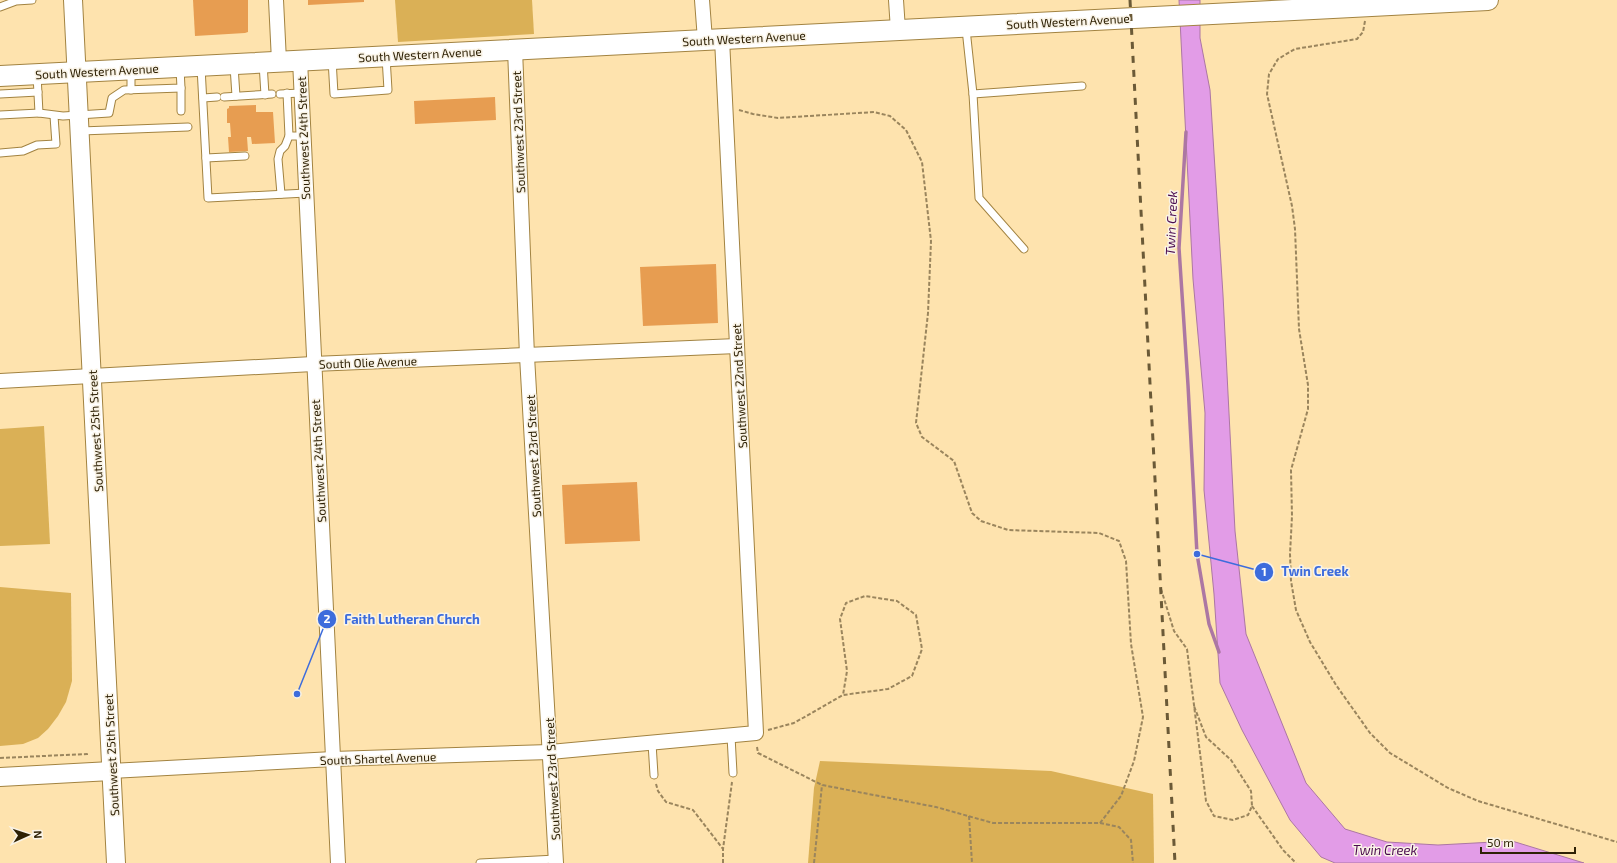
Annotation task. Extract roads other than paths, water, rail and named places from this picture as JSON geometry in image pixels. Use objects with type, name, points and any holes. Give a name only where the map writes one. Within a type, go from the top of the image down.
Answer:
[{"type":"main road","name":"South Western Avenue","points":[[0,76],[38,83],[78,72],[180,66],[966,27],[1418,2],[1488,0]]},
{"type":"street","name":"Southwest 25th Street","points":[[73,0],[78,72],[116,863]]},
{"type":"street","points":[[271,61],[276,0]]},
{"type":"street","name":"Southwest 22nd Street","points":[[702,0],[714,39],[725,106],[756,733]]},
{"type":"street","points":[[896,0],[898,30]]},
{"type":"street","name":"Southwest 23rd Street","points":[[515,49],[527,356],[556,861]]},
{"type":"street","name":"Southwest 24th Street","points":[[300,60],[301,93],[296,136],[306,193],[338,863]]},
{"type":"street","name":"South Olie Avenue","points":[[0,381],[314,364],[737,346]]},
{"type":"street","name":"South Shartel Avenue","points":[[0,777],[333,760],[550,752],[756,733]]},
{"type":"lane","points":[[0,7],[16,1],[32,0]]},
{"type":"lane","points":[[966,27],[973,94],[979,198],[1024,249]]},
{"type":"lane","points":[[332,58],[334,94],[388,90],[386,55]]},
{"type":"lane","points":[[203,98],[268,94],[271,61]]},
{"type":"lane","points":[[233,63],[236,96]]},
{"type":"lane","points":[[201,65],[208,198],[306,193]]},
{"type":"lane","points":[[180,66],[181,111]]},
{"type":"lane","points":[[130,69],[131,90]]},
{"type":"lane","points":[[0,94],[38,83],[39,113]]},
{"type":"lane","points":[[973,94],[1082,86]]},
{"type":"lane","points":[[80,123],[108,113],[112,98],[124,90],[181,88]]},
{"type":"lane","points":[[281,194],[278,159],[280,151],[296,136],[283,94],[301,93]]},
{"type":"lane","points":[[0,115],[39,113],[80,123],[188,126]]},
{"type":"lane","points":[[0,153],[23,151],[37,145],[56,144],[54,116]]},
{"type":"lane","points":[[206,158],[245,156]]},
{"type":"lane","points":[[731,736],[733,772]]},
{"type":"lane","points":[[652,743],[654,775]]},
{"type":"lane","points":[[480,863],[556,861]]},
{"type":"water","points":[[1179,0],[1200,0],[1200,38],[1210,90],[1223,295],[1235,531],[1246,634],[1306,783],[1345,829],[1387,842],[1438,845],[1512,841],[1584,863],[1335,863],[1321,857],[1290,820],[1242,730],[1220,683],[1214,594],[1204,490],[1205,413],[1193,279]]},
{"type":"waterway","name":"Twin Creek","points":[[1186,132],[1179,248],[1197,554],[1209,624],[1219,652]]},
{"type":"railway","points":[[1130,0],[1175,863]]},
{"type":"place","name":"Twin Creek","points":[[1197,554]]},
{"type":"place","name":"Faith Lutheran Church","points":[[297,694]]}]
